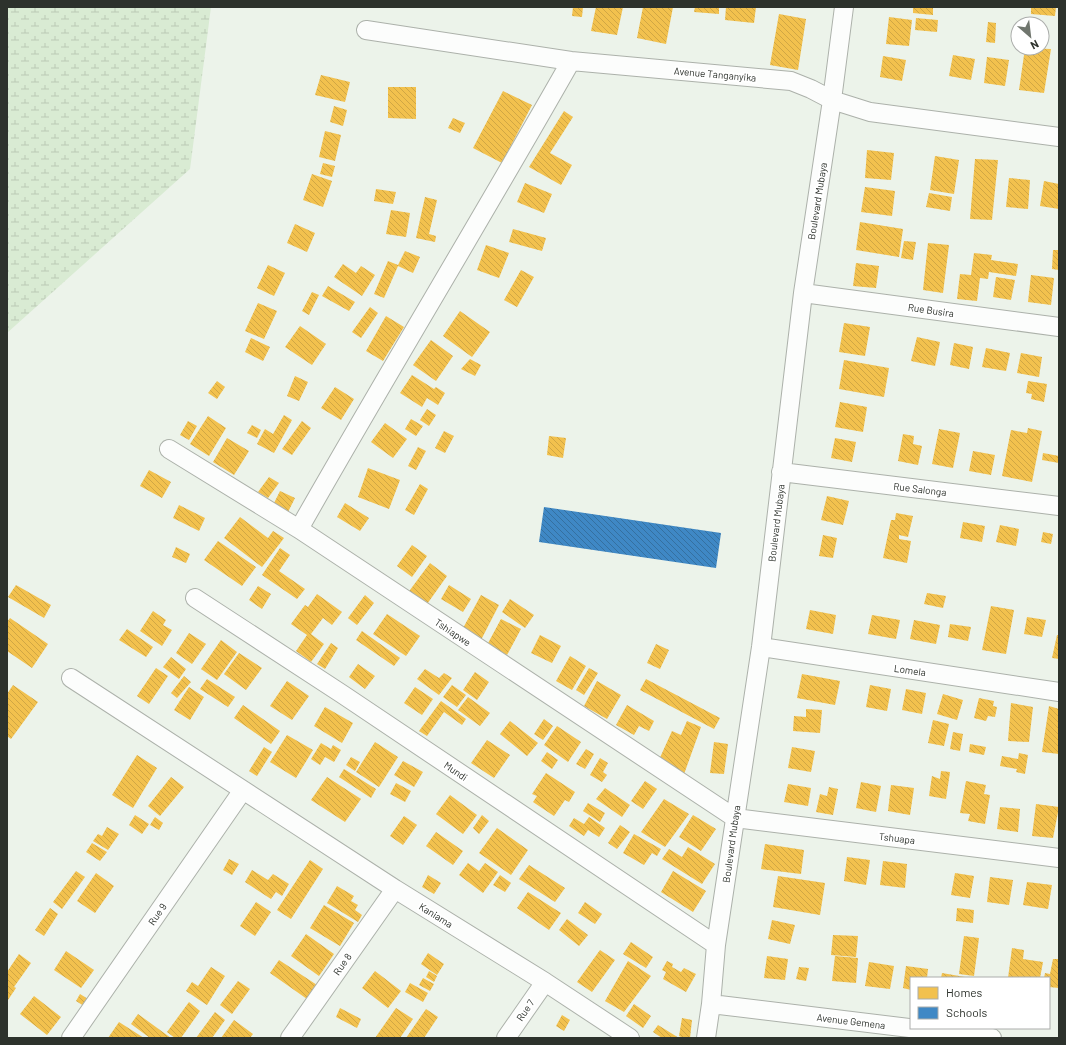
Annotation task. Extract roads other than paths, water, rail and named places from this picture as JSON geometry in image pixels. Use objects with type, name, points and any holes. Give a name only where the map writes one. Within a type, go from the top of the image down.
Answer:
[{"type":"street","name":"Boulevard Mubaya","points":[[706,1038],[711,1004],[716,945],[761,647],[803,293],[832,100],[844,7]]},
{"type":"street","name":"Avenue Tanganyika","points":[[366,30],[571,60],[791,81],[832,100],[870,112],[1059,137]]},
{"type":"street","points":[[299,530],[372,401],[492,199],[571,60]]},
{"type":"street","name":"Rue Busira","points":[[803,293],[1059,327]]},
{"type":"street","name":"Tshiapwe","points":[[169,449],[299,530],[735,818]]},
{"type":"street","name":"Rue Salonga","points":[[782,472],[1059,506]]},
{"type":"street","name":"Mundi","points":[[195,598],[342,694],[716,945]]},
{"type":"street","name":"Lomela","points":[[761,647],[1059,692]]},
{"type":"street","name":"Kaniama","points":[[71,678],[395,889],[545,982],[630,1038]]},
{"type":"street","name":"Rue 9","points":[[71,1038],[243,790]]},
{"type":"street","name":"Tshuapa","points":[[735,818],[1059,858]]},
{"type":"street","name":"Rue 8","points":[[290,1038],[395,889]]},
{"type":"street","name":"Rue 7","points":[[506,1038],[545,982]]},
{"type":"street","name":"Avenue Gemena","points":[[711,1004],[910,1028]]},
{"type":"street","name":"Avenue Gemena","points":[[918,1029],[992,1038]]}]
